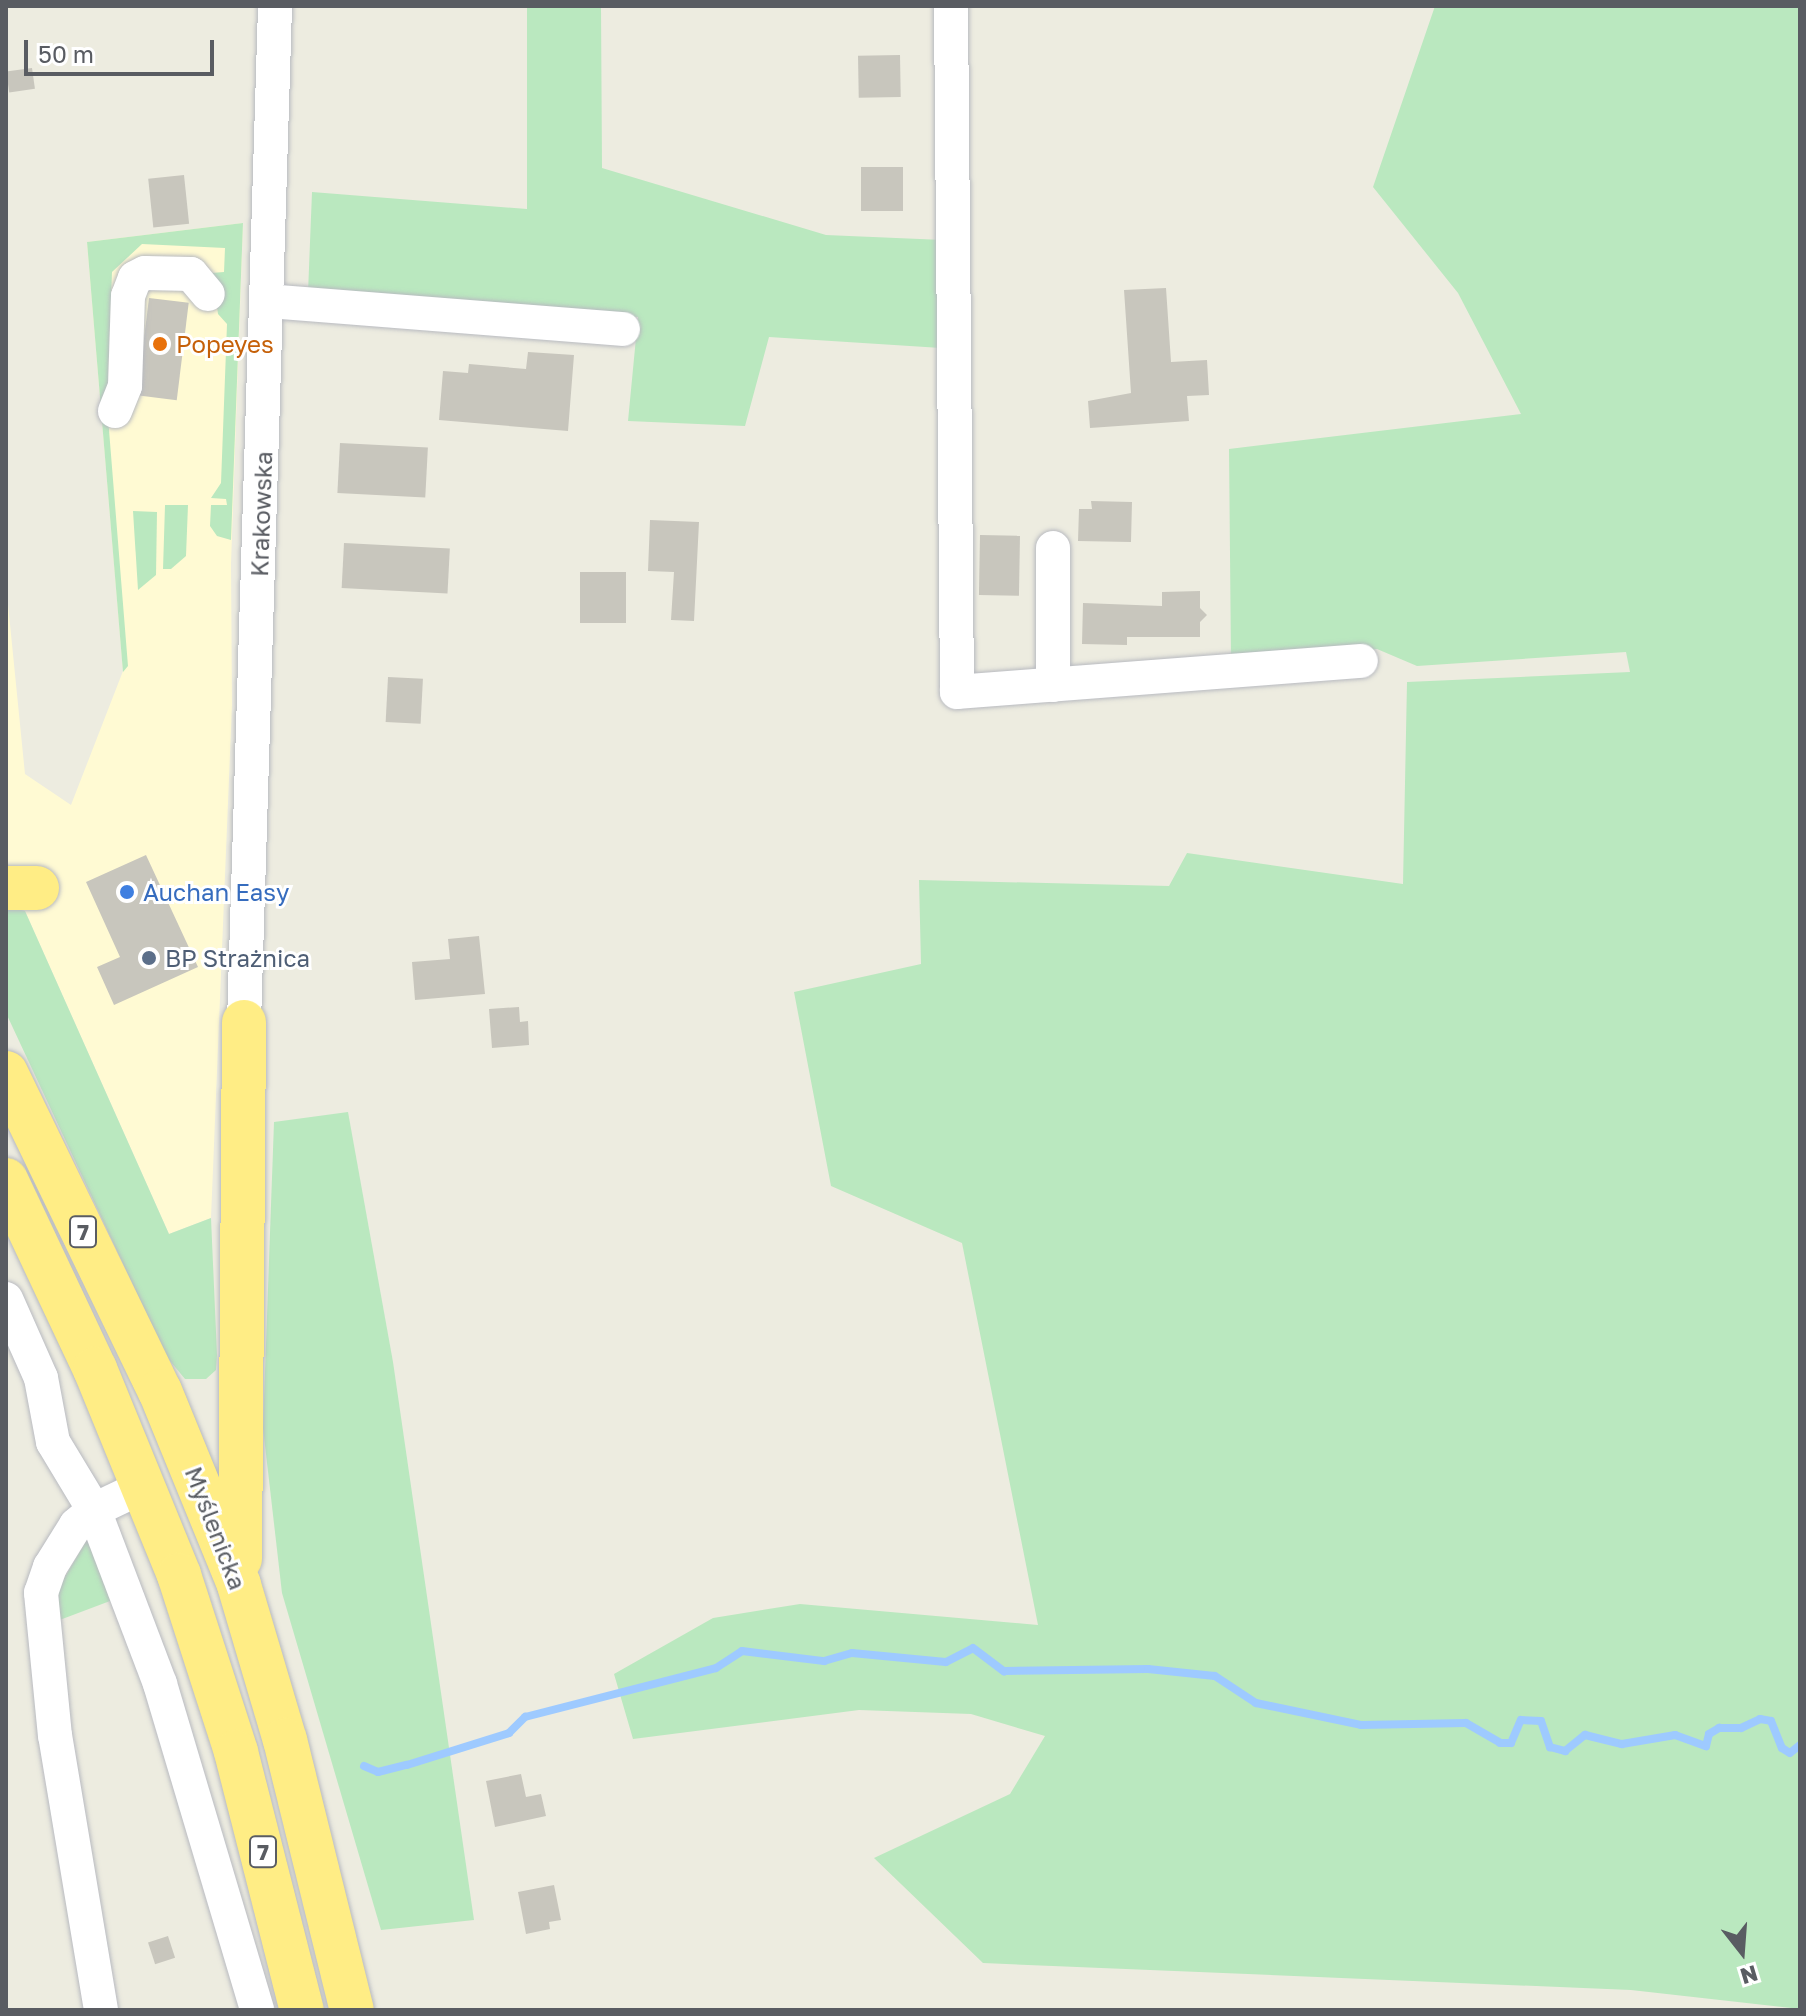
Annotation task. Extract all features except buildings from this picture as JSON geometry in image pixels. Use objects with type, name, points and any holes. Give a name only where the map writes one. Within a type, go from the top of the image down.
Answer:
[{"type":"highway","points":[[239,1585],[244,1022]]},
{"type":"highway","name":"Myślenicka","points":[[6,1073],[160,1391],[239,1585],[285,1740],[352,2010]]},
{"type":"highway","name":"7","points":[[6,1180],[144,1486],[232,1738],[302,2010]]},
{"type":"highway","points":[[160,1391],[214,1403],[230,1392],[240,1375]]},
{"type":"street","name":"Krakowska","points":[[244,1022],[275,6]]},
{"type":"street","points":[[951,6],[957,692],[1361,661]]},
{"type":"street","points":[[115,411],[125,386],[128,296],[135,278],[191,274],[208,294]]},
{"type":"street","points":[[267,301],[623,329]]},
{"type":"street","points":[[1053,548],[1053,685]]},
{"type":"street","points":[[6,1299],[41,1378],[59,1456],[94,1510],[192,1776],[257,2010]]},
{"type":"street","points":[[101,2010],[55,1736],[40,1607],[50,1567],[76,1525],[94,1510],[144,1486]]},
{"type":"shaded area","points":[[243,223],[231,564],[232,705],[211,1218],[169,1234],[25,911],[6,891],[6,584],[25,774],[71,805],[123,671],[87,242]]},
{"type":"green space","points":[[527,6],[601,6],[602,168],[826,235],[943,240],[941,348],[769,337],[745,426],[628,421],[638,317],[308,293],[312,192],[527,209]]},
{"type":"green space","points":[[1435,6],[1800,6],[1800,2009],[1631,1990],[983,1963],[874,1858],[1010,1794],[1045,1736],[971,1714],[859,1710],[633,1739],[614,1674],[713,1618],[800,1604],[1038,1625],[962,1243],[831,1186],[794,992],[921,964],[919,880],[1169,886],[1187,853],[1403,884],[1407,682],[1630,672],[1626,652],[1417,666],[1377,649],[1231,660],[1229,449],[1521,414],[1458,293],[1373,187]]},
{"type":"green space","points":[[243,223],[231,540],[217,536],[210,526],[211,505],[227,505],[226,499],[211,498],[221,483],[227,324],[218,314],[212,273],[224,272],[225,248],[142,244],[112,272],[107,405],[128,666],[123,672],[87,242]]},
{"type":"green space","points":[[165,505],[188,505],[186,556],[171,569],[163,569]]},
{"type":"green space","points":[[133,511],[157,512],[156,575],[138,590]]},
{"type":"green space","points":[[6,906],[25,911],[169,1234],[211,1218],[217,1355],[216,1370],[206,1379],[185,1379],[166,1356],[6,1013]]},
{"type":"green space","points":[[348,1112],[393,1362],[474,1920],[381,1930],[282,1593],[263,1428],[274,1122]]},
{"type":"green space","points":[[88,1538],[118,1598],[57,1621],[59,1587]]},
{"type":"waterway","points":[[364,1766],[378,1772],[407,1765],[509,1733],[525,1717],[716,1668],[742,1651],[824,1661],[852,1653],[946,1662],[973,1648],[1004,1671],[1148,1669],[1215,1676],[1256,1703],[1361,1725],[1466,1723],[1500,1743],[1511,1743],[1521,1720],[1541,1721],[1550,1747],[1565,1751],[1585,1735],[1622,1744],[1675,1735],[1706,1746],[1709,1734],[1719,1728],[1741,1728],[1760,1719],[1771,1721],[1782,1748],[1790,1753],[1800,1745]]},
{"type":"place","name":"Popeyes","points":[[160,344]]},
{"type":"place","name":"Auchan Easy","points":[[127,892]]},
{"type":"place","name":"BP Strażnica","points":[[149,958]]}]
